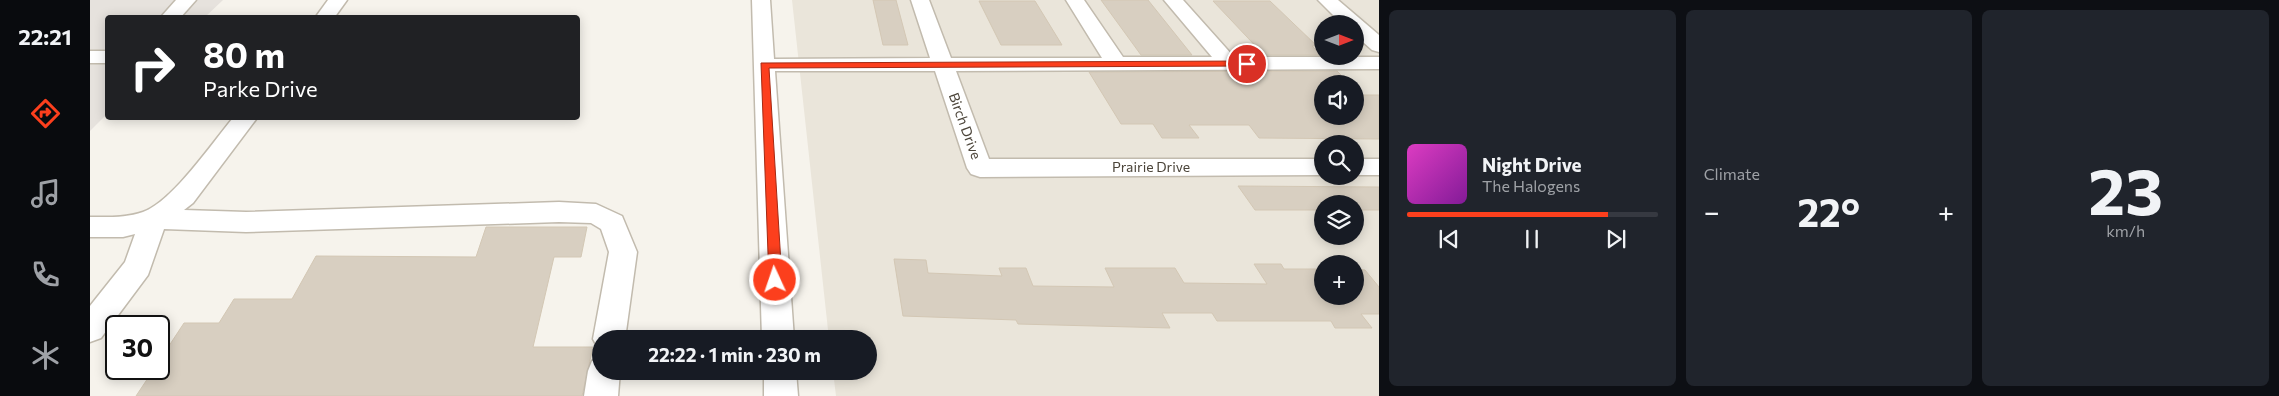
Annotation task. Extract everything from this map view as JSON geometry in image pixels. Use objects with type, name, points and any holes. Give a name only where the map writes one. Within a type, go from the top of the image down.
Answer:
[{"type":"street","points":[[172,15],[187,0]]},
{"type":"street","points":[[326,15],[338,0]]},
{"type":"street","points":[[761,0],[778,330]]},
{"type":"street","name":"Birch Drive","points":[[920,0],[980,168]]},
{"type":"street","points":[[1075,0],[1117,64]]},
{"type":"street","points":[[1173,0],[1228,64]]},
{"type":"street","points":[[1327,0],[1344,15]]},
{"type":"street","points":[[1364,32],[1379,46]]},
{"type":"street","points":[[90,57],[105,57]]},
{"type":"street","points":[[764,65],[1379,63]]},
{"type":"street","points":[[90,329],[138,267],[154,219],[184,196],[243,120]]},
{"type":"street","name":"Prairie Drive","points":[[980,168],[1314,167]]},
{"type":"street","points":[[1364,167],[1379,167]]},
{"type":"street","points":[[90,227],[123,227],[154,219],[246,222],[559,212],[596,214],[612,223],[622,252],[610,330]]},
{"type":"street","points":[[601,396],[603,380]]},
{"type":"street","points":[[780,380],[781,396]]},
{"type":"shaded area","points":[[90,0],[223,0],[207,15],[105,15],[105,116],[90,131]]},
{"type":"shaded area","points":[[792,0],[1379,0],[1379,396],[836,396],[834,380],[877,380],[877,330],[828,330]]},
{"type":"building","points":[[873,0],[896,0],[908,45],[883,45]]},
{"type":"building","points":[[1101,0],[1148,0],[1192,55],[1141,55]]},
{"type":"building","points":[[979,1],[1035,1],[1062,45],[1001,45]]},
{"type":"building","points":[[1213,1],[1270,1],[1314,43],[1314,46],[1312,46],[1314,48],[1314,55],[1264,55]]},
{"type":"building","points":[[1337,71],[1341,75],[1314,75],[1314,125],[1364,125],[1364,95],[1379,95],[1379,139],[1364,139],[1364,135],[1314,135],[1314,138],[1259,138],[1249,125],[1189,125],[1199,138],[1162,138],[1153,124],[1121,124],[1089,72]]},
{"type":"building","points":[[1238,186],[1379,187],[1379,210],[1364,210],[1364,195],[1314,195],[1314,210],[1255,210]]},
{"type":"building","points":[[486,227],[587,227],[581,257],[554,257],[533,347],[592,347],[582,396],[136,396],[147,380],[170,380],[170,344],[184,323],[219,323],[234,299],[292,299],[316,256],[476,257]]},
{"type":"building","points":[[894,259],[926,260],[928,273],[1002,276],[999,268],[1026,268],[1033,286],[1114,287],[1105,268],[1175,268],[1184,283],[1267,284],[1254,264],[1281,264],[1284,269],[1314,269],[1314,305],[1364,305],[1364,270],[1379,287],[1379,314],[1361,314],[1372,328],[1335,328],[1331,321],[1217,321],[1212,313],[1162,313],[1170,328],[1018,324],[1016,320],[903,316]]},
{"type":"route","points":[[775,280],[764,65],[1247,64]]}]
